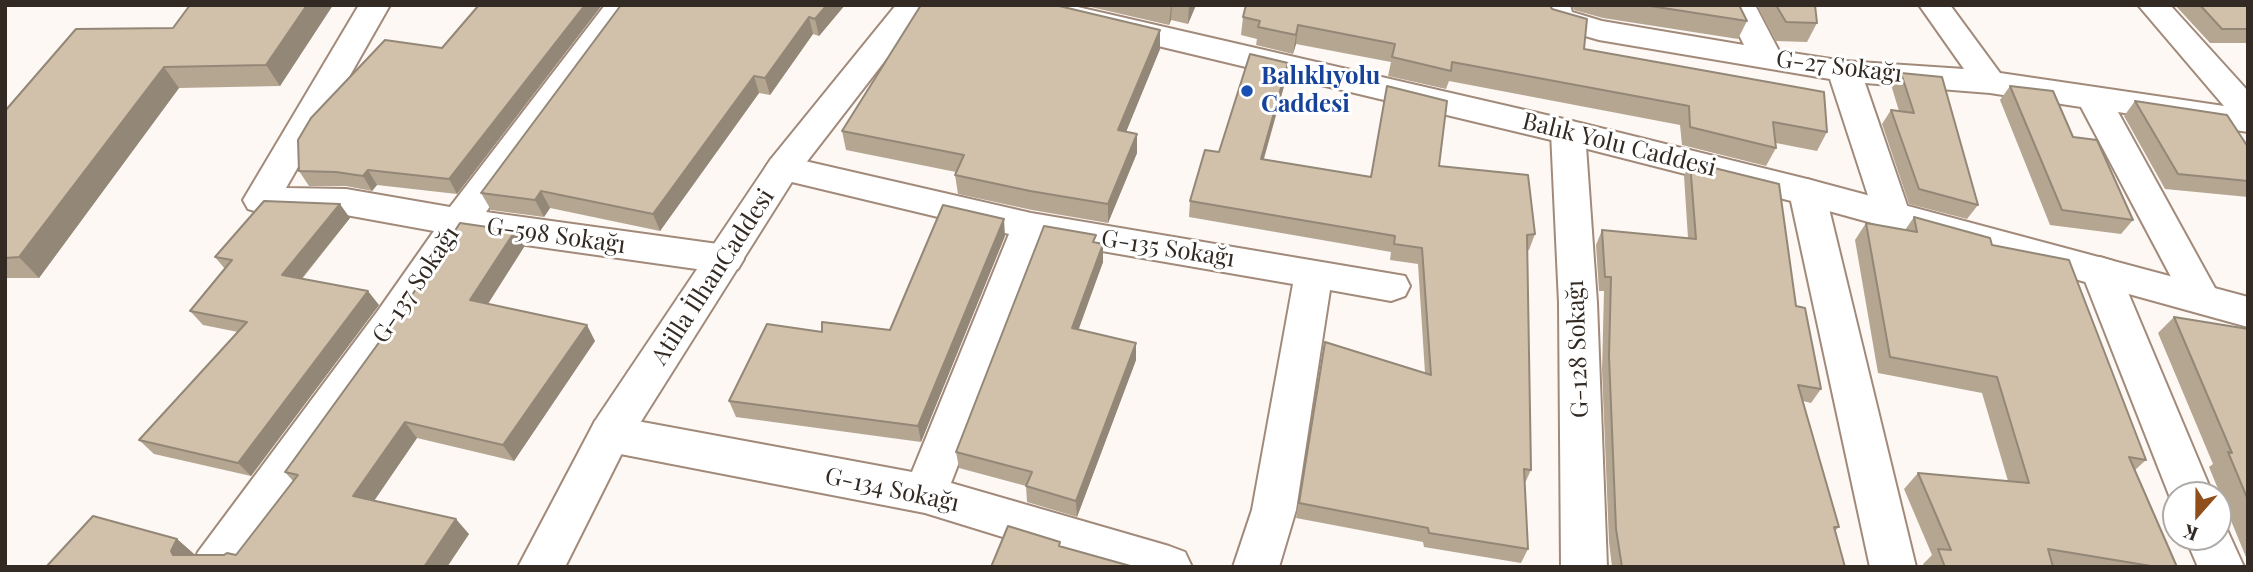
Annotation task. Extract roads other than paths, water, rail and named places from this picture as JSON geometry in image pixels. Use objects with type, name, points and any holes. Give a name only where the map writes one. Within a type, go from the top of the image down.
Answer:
[{"type":"street","name":"G-598 Sokağı","points":[[375,5],[261,200],[345,202],[459,222],[725,259]]},
{"type":"street","name":"G-137 Sokağı","points":[[214,567],[391,323],[459,222],[622,5]]},
{"type":"street","name":"Atilla İlhanCaddesi","points":[[541,567],[610,434],[783,168],[912,5]]},
{"type":"street","name":"Balık Yolu Caddesi","points":[[1027,5],[1568,132],[1807,192],[2248,312]]},
{"type":"street","points":[[1739,5],[1767,59]]},
{"type":"street","points":[[1934,5],[1990,82]]},
{"type":"street","points":[[2153,5],[2248,112]]},
{"type":"street","name":"G-27 Sokağı","points":[[1556,12],[1599,30],[1767,59],[1844,71],[1990,82],[2248,121]]},
{"type":"street","points":[[1844,71],[1892,214]]},
{"type":"street","points":[[2093,98],[2202,299]]},
{"type":"street","name":"G-128 Sokağı","points":[[1568,132],[1578,303],[1584,567]]},
{"type":"street","name":"G-135 Sokağı","points":[[783,168],[1031,226],[1391,286]]},
{"type":"street","points":[[1807,192],[1893,567]]},
{"type":"street","points":[[925,494],[1031,226]]},
{"type":"street","points":[[2100,271],[2185,481]]},
{"type":"street","points":[[1256,567],[1274,510],[1314,273]]},
{"type":"street","name":"G-134 Sokağı","points":[[610,434],[925,494],[1169,567]]},
{"type":"place","name":"Balıklıyolu Caddesi","points":[[1247,91]]}]
